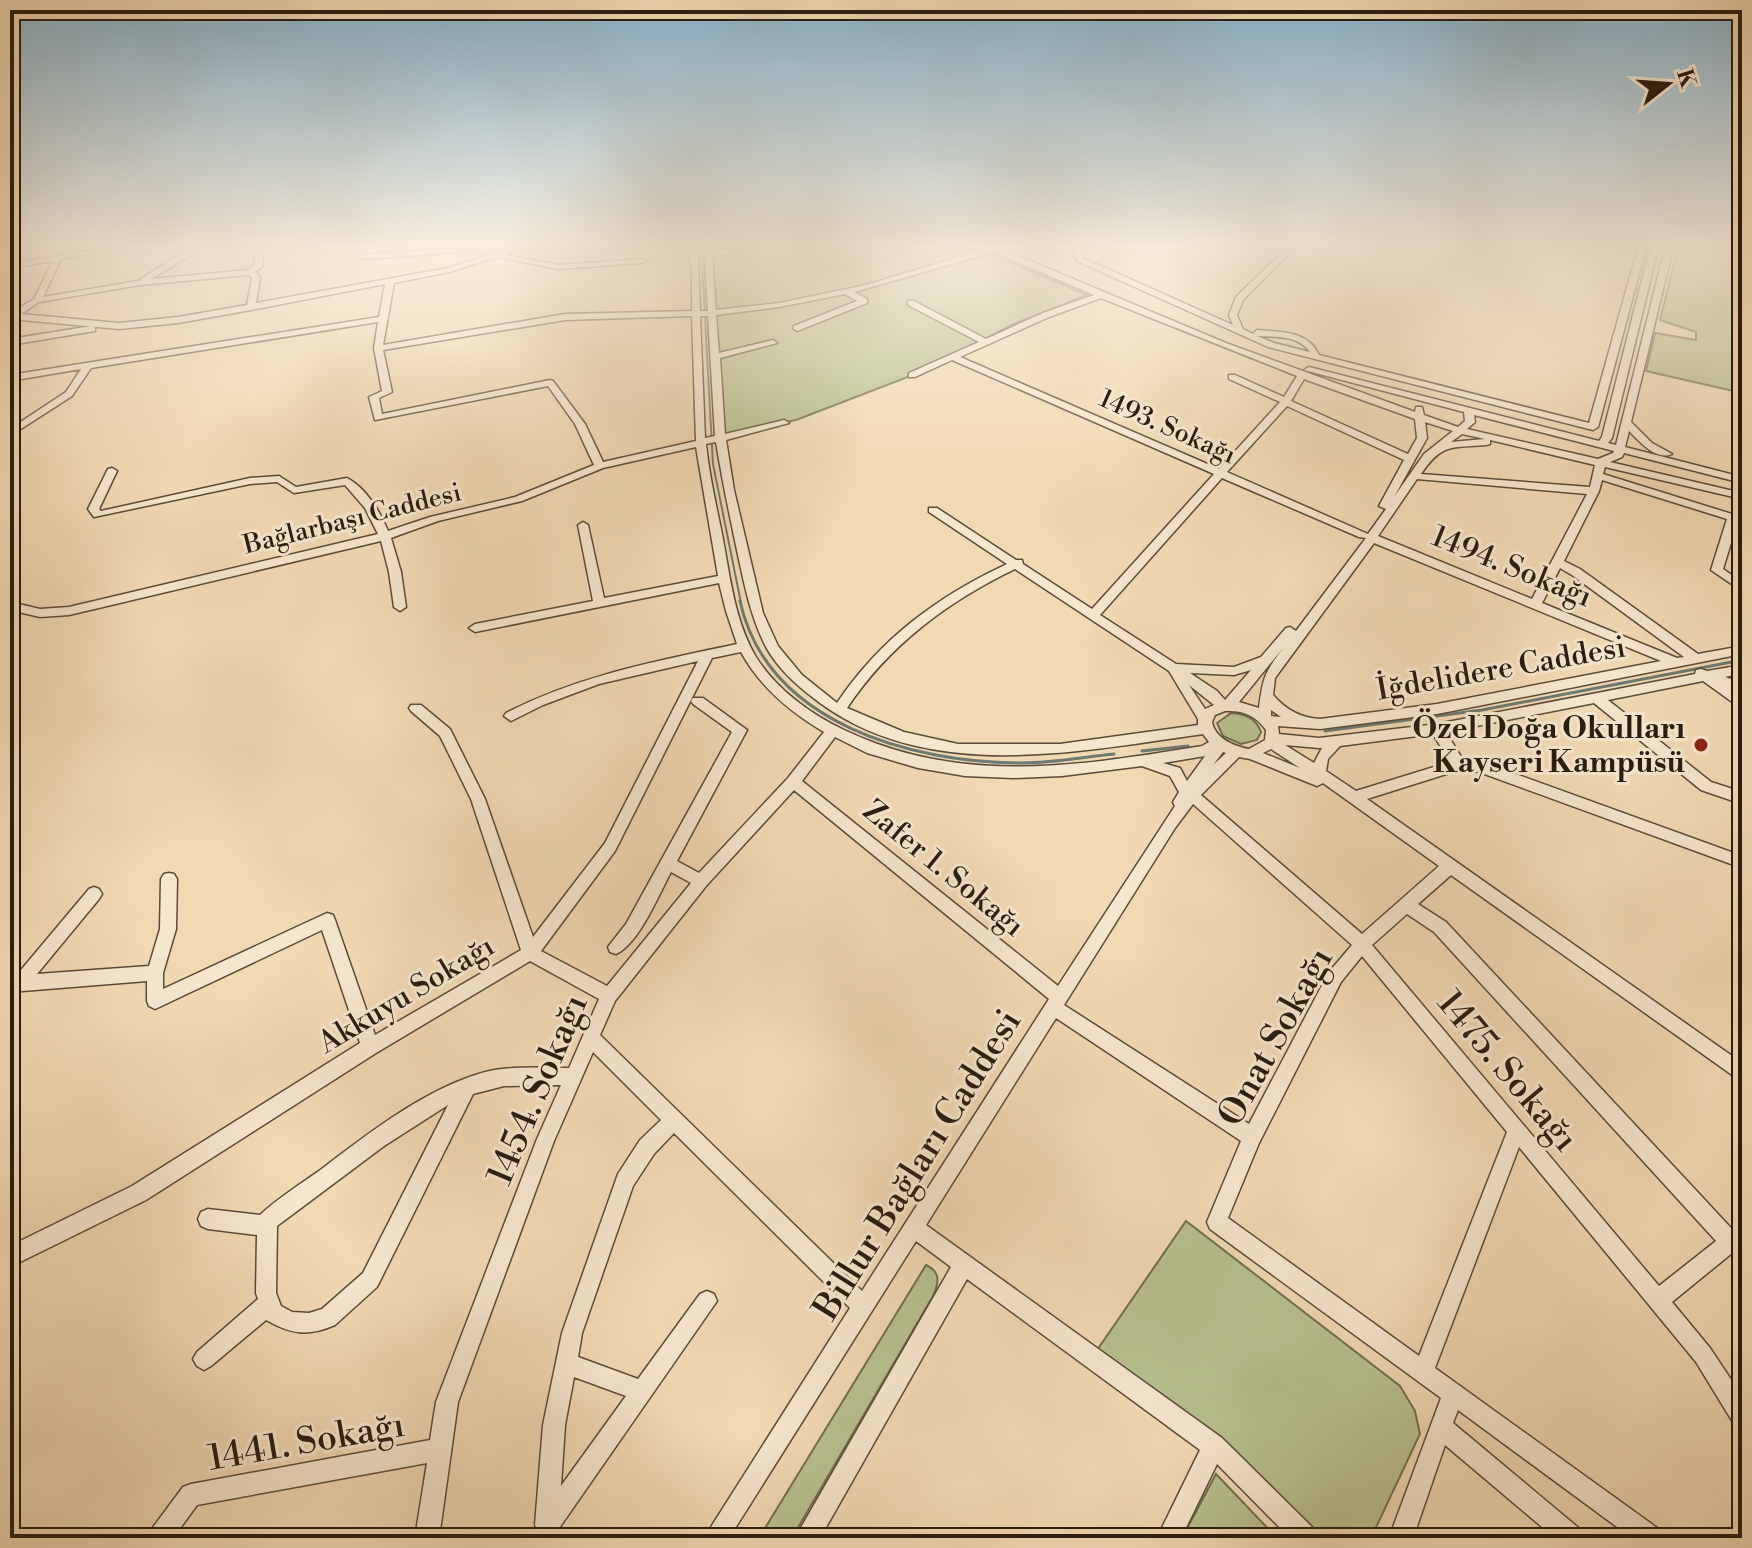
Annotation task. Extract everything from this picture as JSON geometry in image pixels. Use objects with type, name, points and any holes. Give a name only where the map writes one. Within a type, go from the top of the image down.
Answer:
[{"type":"street","points":[[59,320],[112,325]]},
{"type":"street","points":[[10,342],[151,320]]},
{"type":"street","points":[[10,378],[373,320]]},
{"type":"street","points":[[381,320],[378,348],[387,392],[374,397],[378,418],[550,383],[580,424],[600,466]]},
{"type":"street","points":[[378,348],[545,320]]},
{"type":"street","points":[[696,320],[701,443],[724,578],[733,618],[745,647],[776,690],[832,731],[892,756],[955,770],[1039,772],[1115,765],[1206,751],[1218,744]]},
{"type":"street","points":[[714,320],[721,439],[753,601],[762,626],[788,669],[839,710],[893,734],[958,749],[1035,751],[1126,741],[1206,724],[1214,709],[1226,705],[1267,659],[1289,640]]},
{"type":"street","points":[[797,328],[816,320]]},
{"type":"street","points":[[944,320],[986,342]]},
{"type":"street","points":[[912,375],[1039,320]]},
{"type":"street","points":[[1163,320],[1301,377],[1459,430],[1742,496]]},
{"type":"street","points":[[1176,320],[1289,364],[1742,480]]},
{"type":"street","points":[[1219,320],[1271,345],[1593,427],[1622,320]]},
{"type":"street","points":[[1236,320],[1243,331]]},
{"type":"street","points":[[1602,444],[1607,438],[1636,320]]},
{"type":"street","points":[[1601,462],[1617,457],[1651,320]]},
{"type":"street","points":[[716,356],[773,343]]},
{"type":"street","name":"1493. Sokağı","points":[[955,358],[1367,536]]},
{"type":"street","points":[[10,433],[69,394],[88,366]]},
{"type":"street","points":[[1232,377],[1410,459]]},
{"type":"street","points":[[1093,615],[1287,400],[1301,377]]},
{"type":"street","points":[[1367,536],[1422,438],[1418,417],[1422,407],[1432,401]]},
{"type":"street","points":[[1469,410],[1470,422],[1439,446],[1413,476],[1289,640],[1269,677],[1265,693],[1266,719],[1272,741],[1742,1073]]},
{"type":"street","points":[[1625,422],[1648,445],[1696,468]]},
{"type":"street","name":"Bağlarbaşı Caddesi","points":[[10,606],[40,613],[69,611],[386,536],[434,519],[518,499],[600,466],[784,423]]},
{"type":"street","points":[[1439,446],[1512,442]]},
{"type":"street","points":[[1536,603],[1594,491],[1601,462]]},
{"type":"street","points":[[1691,484],[1686,475],[1696,468]]},
{"type":"street","points":[[112,471],[93,509],[98,515],[250,481],[279,479],[291,490],[344,480],[350,482],[386,536],[397,570],[400,607]]},
{"type":"street","points":[[1413,476],[1594,491]]},
{"type":"street","points":[[1599,476],[1742,519]]},
{"type":"street","points":[[933,510],[1018,563],[1226,705],[1247,708],[1266,719]]},
{"type":"street","points":[[1728,515],[1733,520],[1717,570],[1742,587]]},
{"type":"street","points":[[583,525],[599,603]]},
{"type":"street","name":"1494. Sokağı","points":[[1367,536],[1686,663]]},
{"type":"street","points":[[839,710],[869,667],[910,628],[965,589],[1018,563]]},
{"type":"street","points":[[1559,563],[1742,704]]},
{"type":"street","points":[[475,628],[724,578]]},
{"type":"street","points":[[511,716],[549,695],[589,680],[745,647]]},
{"type":"street","name":"İğdelidere Caddesi","points":[[1266,719],[1305,725],[1450,707],[1742,650]]},
{"type":"street","name":"Akkuyu Sokağı","points":[[10,1257],[139,1193],[370,1047],[530,953],[610,847],[707,655]]},
{"type":"street","points":[[1166,664],[1224,672],[1267,659]]},
{"type":"street","points":[[1166,664],[1218,744],[1336,788]]},
{"type":"street","name":"İğdelidere Caddesi","points":[[1272,741],[1336,741],[1437,729],[1742,669]]},
{"type":"street","points":[[1704,675],[1742,688]]},
{"type":"street","points":[[1265,693],[1282,712],[1305,725]]},
{"type":"street","points":[[1595,697],[1706,786],[1742,798]]},
{"type":"street","points":[[616,947],[632,929],[740,730],[698,701]]},
{"type":"street","points":[[416,708],[445,733],[478,799],[530,953],[609,996]]},
{"type":"street","points":[[1437,729],[1459,765]]},
{"type":"street","name":"1454. Sokağı","points":[[427,1538],[447,1402],[546,1139],[609,996],[701,881],[793,782],[832,731]]},
{"type":"street","points":[[1115,765],[1126,741]]},
{"type":"street","points":[[1189,792],[1243,753],[1272,741]]},
{"type":"street","points":[[1318,773],[1322,757],[1336,741]]},
{"type":"street","points":[[1189,792],[1218,744]]},
{"type":"street","name":"1475. Sokağı","points":[[1135,763],[1175,772],[1189,792],[1362,944],[1703,1355],[1742,1416]]},
{"type":"street","points":[[1352,798],[1459,765],[1501,773],[1742,862]]},
{"type":"street","name":"Zafer 1. Sokağı","points":[[793,782],[1056,1002],[1252,1137]]},
{"type":"street","name":"Billur Bağları Caddesi","points":[[716,1538],[1189,792]]},
{"type":"street","points":[[668,863],[701,881]]},
{"type":"street","name":"Onat Sokağı","points":[[1423,1372],[1217,1222],[1252,1137],[1335,977],[1362,944],[1449,867]]},
{"type":"street","points":[[169,879],[168,929],[155,973],[155,1001],[327,920],[370,1047]]},
{"type":"street","points":[[15,983],[94,894]]},
{"type":"street","points":[[1406,905],[1440,927],[1736,1237],[1658,1300]]},
{"type":"street","points":[[15,983],[155,973]]},
{"type":"street","points":[[591,1038],[864,1307]]},
{"type":"street","points":[[467,1087],[370,1280],[328,1318],[309,1323],[281,1319],[267,1305],[267,1221],[429,1106],[467,1087],[493,1079],[574,1076]]},
{"type":"street","points":[[674,1120],[647,1147],[625,1181],[572,1333],[554,1425],[547,1526],[640,1390],[707,1301]]},
{"type":"street","points":[[1517,1129],[1423,1372],[1652,1538]]},
{"type":"street","points":[[208,1219],[266,1226]]},
{"type":"street","points":[[914,1228],[1214,1446],[1307,1538]]},
{"type":"street","points":[[807,1538],[964,1264]]},
{"type":"street","points":[[204,1359],[267,1305]]},
{"type":"street","points":[[566,1363],[640,1390]]},
{"type":"street","points":[[1401,1538],[1453,1393]]},
{"type":"street","points":[[1441,1427],[1573,1538]]},
{"type":"street","points":[[1169,1538],[1214,1446]]},
{"type":"street","name":"1441. Sokağı","points":[[159,1538],[191,1495],[439,1450]]},
{"type":"green space","points":[[715,320],[1023,320],[931,368],[796,420],[723,434]]},
{"type":"green space","points":[[1661,320],[1742,320],[1742,393],[1646,371],[1655,333],[1696,340],[1696,332]]},
{"type":"green space","points":[[1231,713],[1245,716],[1256,723],[1261,732],[1257,740],[1241,744],[1223,736],[1217,723]]},
{"type":"green space","points":[[1186,1221],[1400,1386],[1415,1411],[1420,1434],[1371,1538],[1314,1538],[1095,1353]]},
{"type":"green space","points":[[926,1265],[937,1278],[933,1296],[792,1538],[759,1538]]},
{"type":"green space","points":[[1216,1474],[1277,1538],[1182,1538]]},
{"type":"waterway","points":[[705,320],[713,464],[741,603]]},
{"type":"waterway","points":[[740,601],[755,643],[780,678],[812,706],[850,728],[892,744],[936,755],[980,761],[1034,763],[1114,754]]},
{"type":"waterway","points":[[1325,731],[1482,710],[1742,660]]},
{"type":"waterway","points":[[1142,751],[1188,746]]},
{"type":"place","name":"Özel Doğa Okulları Kayseri Kampüsü","points":[[1701,745]]}]
